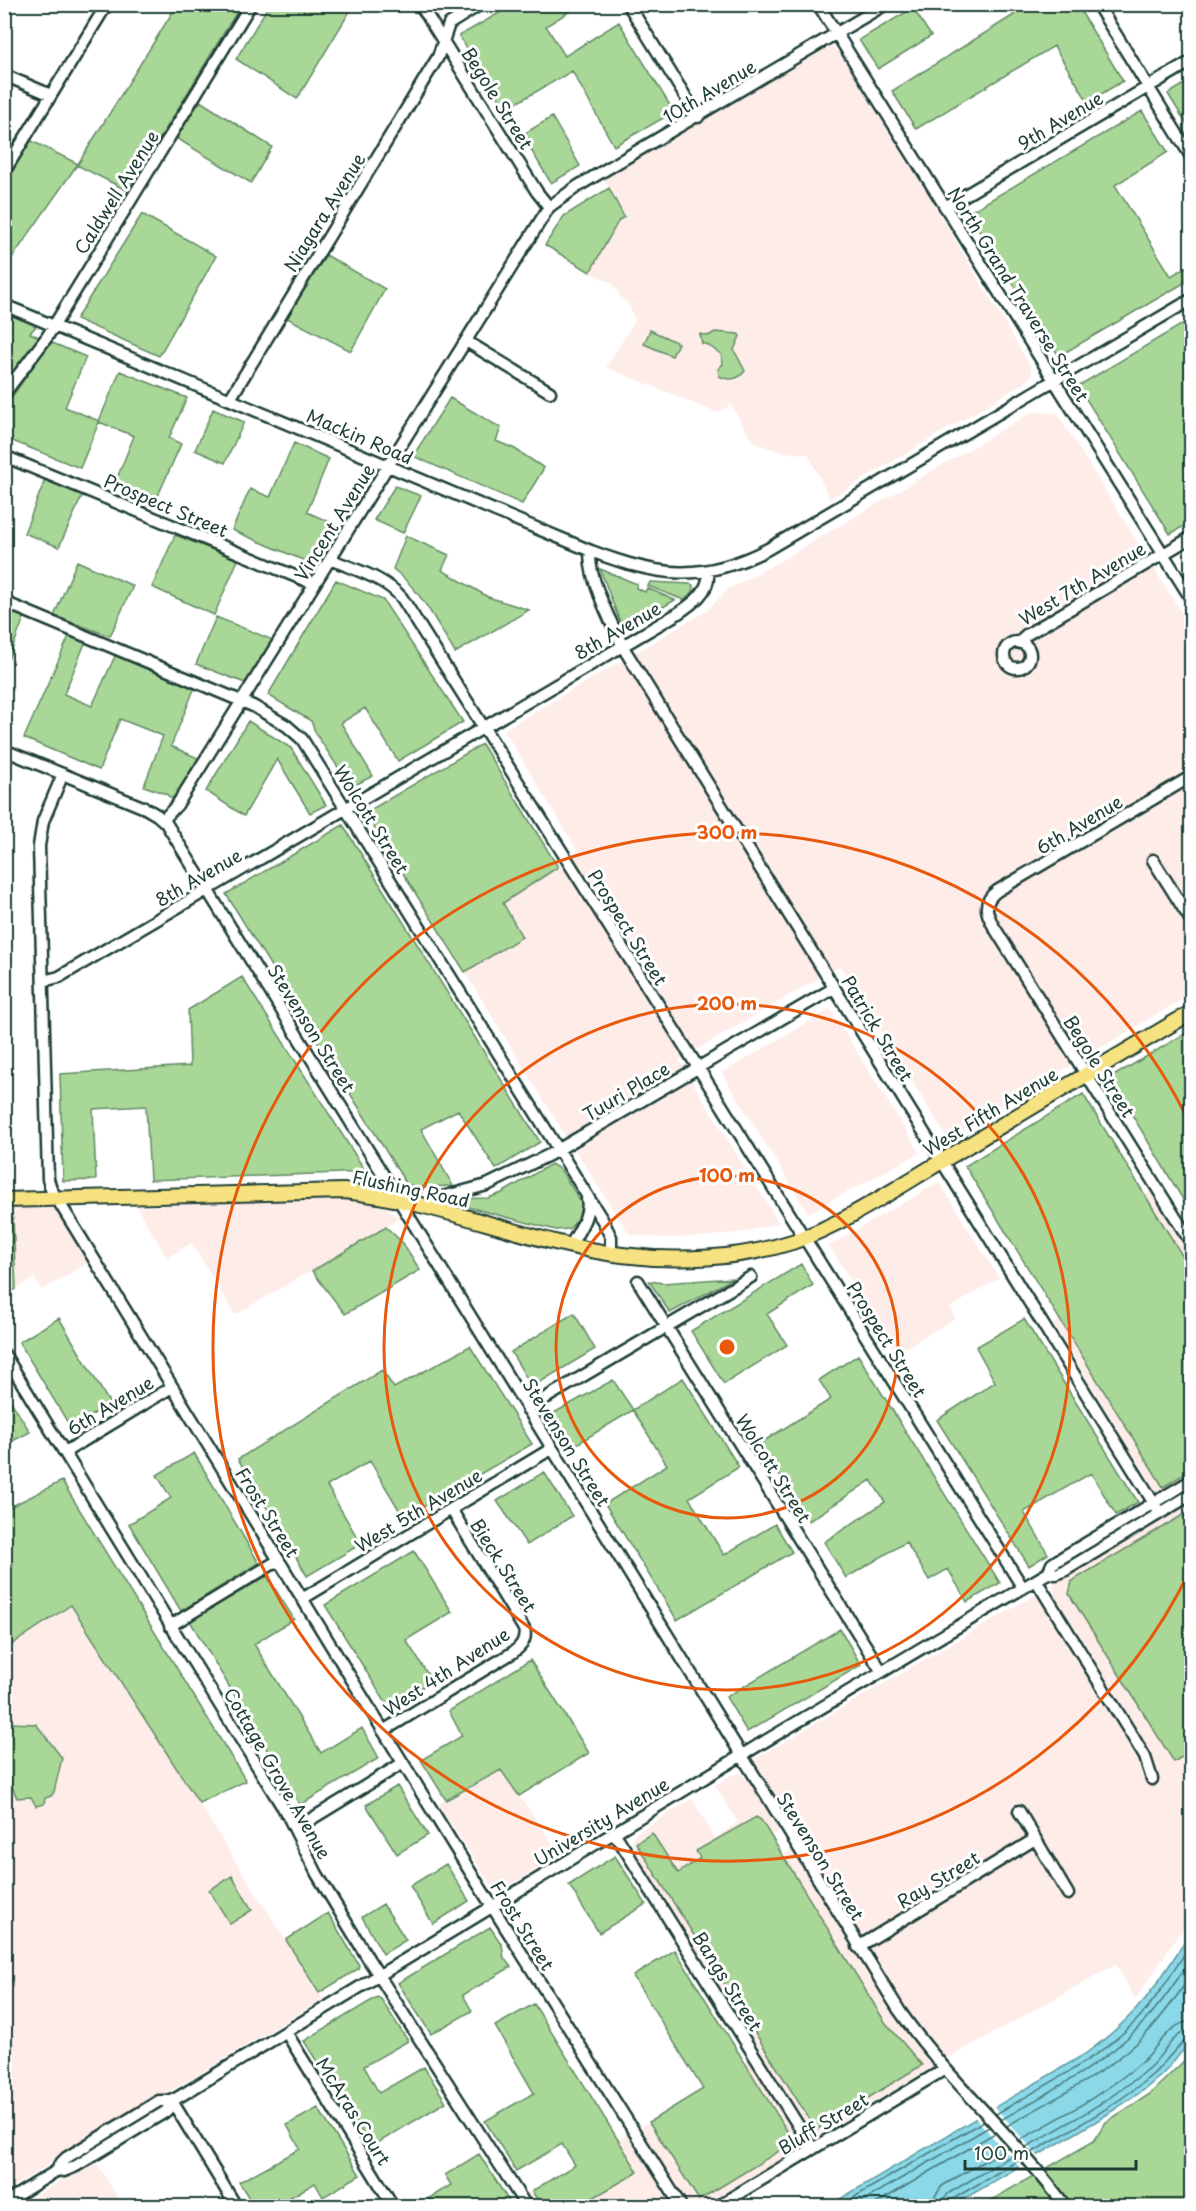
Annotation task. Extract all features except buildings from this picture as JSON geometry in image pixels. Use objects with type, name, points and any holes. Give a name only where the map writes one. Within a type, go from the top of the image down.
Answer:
[{"type":"main road","name":"West Fifth Avenue","points":[[804,1237],[858,1210],[1191,1012]]},
{"type":"main road","name":"Flushing Road","points":[[4,1200],[324,1191],[360,1193],[399,1200],[571,1245],[611,1253],[662,1258],[699,1257],[762,1249],[804,1237]]},
{"type":"street","points":[[4,172],[107,4]]},
{"type":"street","name":"Caldwell Avenue","points":[[4,394],[42,345],[251,4]]},
{"type":"street","name":"Begole Street","points":[[420,4],[537,192],[549,207]]},
{"type":"street","name":"Niagara Avenue","points":[[230,399],[435,62],[448,27],[452,22],[481,4]]},
{"type":"street","points":[[628,4],[698,117]]},
{"type":"street","name":"North Grand Traverse Street","points":[[818,4],[1191,600]]},
{"type":"street","name":"10th Avenue","points":[[549,207],[573,189],[886,4]]},
{"type":"street","points":[[1097,4],[1191,158]]},
{"type":"street","name":"9th Avenue","points":[[945,207],[1191,61]]},
{"type":"street","points":[[4,75],[51,95]]},
{"type":"street","name":"Vincent Avenue","points":[[163,820],[177,805],[549,207]]},
{"type":"street","points":[[708,571],[738,563],[782,542],[1191,299]]},
{"type":"street","name":"Mackin Road","points":[[4,305],[591,551],[631,565],[662,572],[708,571]]},
{"type":"street","points":[[466,341],[550,392]]},
{"type":"street","name":"Prospect Street","points":[[4,456],[315,585]]},
{"type":"street","name":"West 7th Avenue","points":[[1020,643],[1026,635],[1191,537]]},
{"type":"street","name":"Patrick Street","points":[[591,551],[592,573],[623,646],[1160,1513]]},
{"type":"street","name":"Prospect Street","points":[[330,559],[381,581],[398,592],[1023,1588]]},
{"type":"street","name":"8th Avenue","points":[[43,981],[59,977],[689,606],[708,584],[708,571]]},
{"type":"street","name":"Wolcott Street","points":[[4,602],[242,701],[287,726],[302,739],[609,1232],[612,1241],[611,1253]]},
{"type":"street","name":"Stevenson Street","points":[[4,750],[145,808],[163,820],[858,1947],[908,2024],[1065,2206]]},
{"type":"street","name":"Frost Street","points":[[63,774],[45,817],[39,839],[48,1179],[56,1199],[383,1731],[681,2206]]},
{"type":"street","name":"6th Avenue","points":[[987,904],[997,891],[1191,776]]},
{"type":"street","points":[[1153,860],[1191,922]]},
{"type":"street","name":"Begole Street","points":[[987,904],[987,914],[994,927],[1191,1244]]},
{"type":"street","name":"Tuuri Place","points":[[428,1208],[442,1197],[487,1185],[558,1150],[834,988]]},
{"type":"street","points":[[571,1245],[588,1211],[586,1196]]},
{"type":"street","points":[[527,1409],[751,1277]]},
{"type":"street","name":"Wolcott Street","points":[[638,1281],[882,1672]]},
{"type":"street","name":"Cottage Grove Avenue","points":[[4,1353],[295,1829],[324,1886],[526,2206]]},
{"type":"street","name":"6th Avenue","points":[[65,1452],[172,1387]]},
{"type":"street","name":"West 5th Avenue","points":[[302,1599],[551,1449]]},
{"type":"street","name":"University Avenue","points":[[1048,1573],[1052,1564],[1058,1560],[1191,1480]]},
{"type":"street","name":"University Avenue","points":[[4,2203],[58,2170],[64,2171],[76,2166],[165,2112],[172,2101],[741,1756],[1048,1573],[1061,1572],[1191,1494]]},
{"type":"street","name":"Bieck Street","points":[[451,1509],[520,1621],[525,1630],[524,1639]]},
{"type":"street","points":[[171,1626],[279,1560]]},
{"type":"street","points":[[1036,1580],[1134,1737],[1145,1757],[1152,1779]]},
{"type":"street","name":"West 4th Avenue","points":[[383,1731],[515,1651],[524,1639]]},
{"type":"street","points":[[295,1829],[403,1763]]},
{"type":"street","points":[[1019,1811],[1068,1894]]},
{"type":"street","name":"Bangs Street","points":[[614,1832],[813,2149]]},
{"type":"street","name":"Ray Street","points":[[858,1947],[1035,1839]]},
{"type":"street","name":"McAras Court","points":[[286,2032],[393,2206]]},
{"type":"street","name":"Bluff Street","points":[[718,2206],[945,2068]]},
{"type":"street","points":[[172,2101],[236,2206]]},
{"type":"shaded area","points":[[833,47],[840,54],[938,211],[1031,367],[1032,373],[1027,381],[830,499],[808,454],[782,452],[758,444],[749,436],[731,405],[717,413],[606,367],[635,321],[628,303],[622,299],[612,283],[590,272],[619,220],[624,217],[604,179],[824,49]]},
{"type":"shaded area","points":[[1032,412],[1057,413],[1191,628],[1191,994],[948,1139],[840,966],[679,1060],[779,1223],[744,1232],[703,1237],[665,1238],[630,1235],[562,1130],[465,972],[521,937],[503,903],[579,853],[504,730],[708,610],[727,590],[782,560]]},
{"type":"shaded area","points":[[830,1009],[920,1153],[808,1213],[722,1073]]},
{"type":"shaded area","points":[[939,1182],[999,1278],[950,1308],[955,1318],[897,1353],[829,1246]]},
{"type":"shaded area","points":[[1153,1191],[1191,1254],[1191,1919],[1135,2000],[1116,1964],[929,2069],[707,2206],[506,2206],[762,2052],[633,1848],[634,1834],[692,1799],[715,1838],[738,1822],[715,1785],[731,1775],[740,1773],[748,1779],[779,1831],[722,1865],[733,1884],[792,1850],[816,1890],[829,1881],[753,1760],[1037,1594],[1131,1743],[1142,1737],[1055,1595],[1053,1585],[1057,1579],[1168,1511],[1053,1324],[1117,1287],[1085,1232]]},
{"type":"shaded area","points":[[346,1197],[387,1208],[399,1219],[235,1315],[192,1243],[167,1258],[137,1207]]},
{"type":"shaded area","points":[[12,1207],[53,1207],[90,1262],[42,1290],[34,1278],[16,1289]]},
{"type":"shaded area","points":[[4,1504],[323,1999],[5,2191]]},
{"type":"shaded area","points":[[501,1770],[561,1855],[496,1893],[438,1804]]},
{"type":"shaded area","points":[[94,2159],[123,2206],[19,2206],[79,2169]]},
{"type":"green space","points":[[177,5],[241,5],[128,191],[77,165],[5,268],[5,183],[30,140],[78,164]]},
{"type":"green space","points":[[269,5],[346,5],[350,11],[297,99],[236,59]]},
{"type":"green space","points":[[513,5],[580,5],[546,26],[565,56],[619,22],[674,112],[614,146],[572,71],[506,109],[459,36]]},
{"type":"green space","points":[[1008,5],[1077,5],[1123,81],[1088,102],[1054,46],[916,129],[892,91],[1014,15]]},
{"type":"green space","points":[[913,8],[931,36],[878,69],[859,40]]},
{"type":"green space","points":[[1191,80],[1191,131],[1168,94]]},
{"type":"green space","points":[[200,101],[272,147],[251,183],[176,138]]},
{"type":"green space","points":[[1142,111],[1168,152],[1115,185],[1171,276],[1191,264],[1191,279],[1059,356],[968,213]]},
{"type":"green space","points":[[552,117],[580,166],[551,183],[522,135]]},
{"type":"green space","points":[[609,188],[624,217],[619,220],[590,272],[545,245],[564,216]]},
{"type":"green space","points":[[142,214],[216,256],[159,356],[76,319]]},
{"type":"green space","points":[[326,255],[385,289],[351,351],[287,318]]},
{"type":"green space","points":[[4,311],[37,325],[30,333],[39,337],[9,380],[5,379]]},
{"type":"green space","points":[[1191,319],[1191,522],[1170,534],[1078,386]]},
{"type":"green space","points":[[650,330],[678,343],[672,356],[644,344]]},
{"type":"green space","points":[[715,332],[740,336],[734,350],[745,371],[736,378],[726,379],[719,376],[718,369],[723,364],[721,354],[706,344],[702,344],[700,334],[708,336]]},
{"type":"green space","points":[[50,342],[86,357],[65,407],[99,421],[120,371],[187,398],[169,438],[181,444],[156,500],[115,483],[134,436],[99,422],[80,468],[5,438],[5,407]]},
{"type":"green space","points":[[450,398],[501,428],[496,441],[515,449],[544,468],[522,504],[413,456]]},
{"type":"green space","points":[[213,409],[244,422],[225,463],[195,450]]},
{"type":"green space","points":[[294,443],[329,459],[307,512],[343,528],[317,566],[232,530],[250,489],[270,497]]},
{"type":"green space","points":[[45,480],[83,494],[59,547],[24,533]]},
{"type":"green space","points":[[395,486],[421,496],[403,533],[374,520]]},
{"type":"green space","points":[[175,535],[238,560],[214,615],[152,587]]},
{"type":"green space","points":[[406,536],[449,555],[442,570],[488,597],[529,610],[455,653],[420,597],[393,569]]},
{"type":"green space","points":[[77,561],[133,586],[110,636],[54,616]]},
{"type":"green space","points":[[600,569],[637,584],[636,588],[645,592],[647,588],[675,600],[623,630]]},
{"type":"green space","points":[[336,580],[383,600],[463,722],[398,761],[365,708],[341,723],[373,776],[351,787],[316,734],[311,721],[268,695]]},
{"type":"green space","points":[[650,582],[690,584],[693,585],[693,591],[684,600],[648,586]]},
{"type":"green space","points":[[5,607],[25,615],[5,668]]},
{"type":"green space","points":[[216,617],[273,640],[245,683],[196,664]]},
{"type":"green space","points":[[70,634],[86,641],[64,694],[92,706],[116,654],[195,687],[171,746],[200,759],[172,799],[166,794],[144,786],[163,736],[120,719],[99,770],[24,738]]},
{"type":"green space","points":[[248,721],[291,748],[326,805],[310,813],[277,759],[244,816],[206,791]]},
{"type":"green space","points":[[482,744],[558,867],[503,903],[522,937],[465,972],[365,813]]},
{"type":"green space","points":[[343,825],[540,1142],[496,1169],[458,1110],[421,1129],[453,1186],[407,1185],[226,894]]},
{"type":"green space","points":[[242,977],[366,1172],[150,1180],[146,1106],[93,1109],[96,1180],[63,1181],[60,1074],[190,1066],[188,1010]]},
{"type":"green space","points":[[1191,1030],[1191,1213],[1110,1078]]},
{"type":"green space","points":[[1083,1094],[1191,1270],[1191,1470],[1163,1487],[965,1166]]},
{"type":"green space","points":[[551,1164],[561,1170],[582,1204],[580,1217],[569,1229],[556,1230],[452,1203],[452,1199],[488,1198],[502,1193]]},
{"type":"green space","points":[[13,1218],[16,1289],[5,1296],[5,1219]]},
{"type":"green space","points":[[386,1227],[403,1243],[420,1270],[345,1314],[312,1271]]},
{"type":"green space","points":[[801,1264],[813,1285],[767,1314],[787,1345],[724,1384],[691,1331]]},
{"type":"green space","points":[[734,1278],[670,1313],[649,1281],[663,1283]]},
{"type":"green space","points":[[574,1313],[595,1349],[532,1387],[511,1352]]},
{"type":"green space","points":[[59,1318],[110,1404],[71,1428],[19,1342]]},
{"type":"green space","points":[[1024,1319],[1138,1502],[1116,1515],[1091,1473],[1024,1512],[1048,1554],[1029,1566],[937,1420],[995,1382],[976,1347]]},
{"type":"green space","points":[[470,1346],[532,1444],[404,1518],[370,1461],[327,1486],[361,1544],[307,1576],[238,1459],[382,1370],[394,1388]]},
{"type":"green space","points":[[858,1355],[1000,1583],[967,1602],[948,1569],[929,1580],[906,1542],[846,1578],[824,1542],[885,1502],[871,1480],[809,1521],[759,1444],[831,1399],[819,1380]]},
{"type":"green space","points":[[683,1378],[739,1467],[689,1498],[724,1555],[775,1524],[792,1552],[677,1620],[605,1504],[667,1465],[633,1410]]},
{"type":"green space","points":[[613,1380],[633,1410],[572,1447],[552,1414]]},
{"type":"green space","points":[[4,1390],[30,1432],[5,1445],[4,1445]]},
{"type":"green space","points":[[194,1453],[259,1563],[181,1611],[129,1524],[171,1498],[157,1475]]},
{"type":"green space","points":[[544,1472],[572,1516],[527,1545],[497,1501]]},
{"type":"green space","points":[[62,1481],[246,1781],[199,1803],[71,1605],[5,1649],[5,1504],[8,1508]]},
{"type":"green space","points":[[1191,1510],[1191,1751],[1174,1762],[1069,1594],[1072,1581]]},
{"type":"green space","points":[[414,1551],[452,1612],[406,1640],[432,1681],[389,1708],[325,1605]]},
{"type":"green space","points":[[267,1576],[294,1619],[254,1644],[321,1753],[362,1728],[379,1758],[300,1805],[190,1621]]},
{"type":"green space","points":[[840,1629],[861,1665],[747,1732],[726,1697]]},
{"type":"green space","points":[[530,1660],[589,1753],[519,1796],[501,1770],[446,1800],[421,1760],[462,1736],[449,1711]]},
{"type":"green space","points":[[9,1723],[36,1724],[62,1758],[54,1792],[45,1798],[44,1804],[36,1806],[31,1797],[17,1798],[6,1773]]},
{"type":"green space","points":[[397,1786],[428,1835],[397,1854],[366,1805]]},
{"type":"green space","points":[[756,1817],[761,1820],[885,2022],[922,2065],[816,2130],[636,1843],[652,1833],[678,1873],[700,1858],[696,1851]]},
{"type":"green space","points":[[615,1856],[646,1904],[599,1933],[569,1885]]},
{"type":"green space","points":[[446,1864],[469,1901],[433,1924],[410,1886]]},
{"type":"green space","points":[[232,1876],[252,1910],[230,1924],[209,1890]]},
{"type":"green space","points":[[383,1904],[406,1940],[383,1954],[362,1917]]},
{"type":"green space","points":[[328,1913],[359,1965],[358,1969],[319,1993],[286,1940]]},
{"type":"green space","points":[[490,1927],[502,1945],[504,1958],[511,1967],[463,1995],[472,2011],[431,2034],[398,1983]]},
{"type":"green space","points":[[675,1950],[794,2142],[699,2200],[649,2122],[703,2089],[633,1976]]},
{"type":"green space","points":[[377,1997],[381,1999],[408,2041],[364,2066],[379,2093],[424,2067],[446,2102],[371,2147],[304,2041]]},
{"type":"green space","points":[[534,2004],[638,2172],[579,2206],[541,2206],[532,2191],[575,2165],[562,2144],[516,2171],[485,2121],[534,2093],[495,2026]]},
{"type":"green space","points":[[1191,2054],[1191,2206],[981,2206],[1094,2141],[1106,2122],[1150,2094]]},
{"type":"green space","points":[[318,2108],[360,2175],[323,2197],[315,2183],[275,2206],[254,2206],[239,2182],[300,2149],[287,2125]]},
{"type":"green space","points":[[479,2154],[512,2206],[416,2206],[451,2185],[445,2175]]},
{"type":"water","points":[[1191,1931],[1191,2041],[1163,2074],[1144,2090],[1100,2119],[952,2206],[828,2206],[1085,2054],[1119,2026],[1146,1998]]},
{"type":"pier","points":[[993,2105],[1040,2158],[1021,2169],[974,2116]]}]
